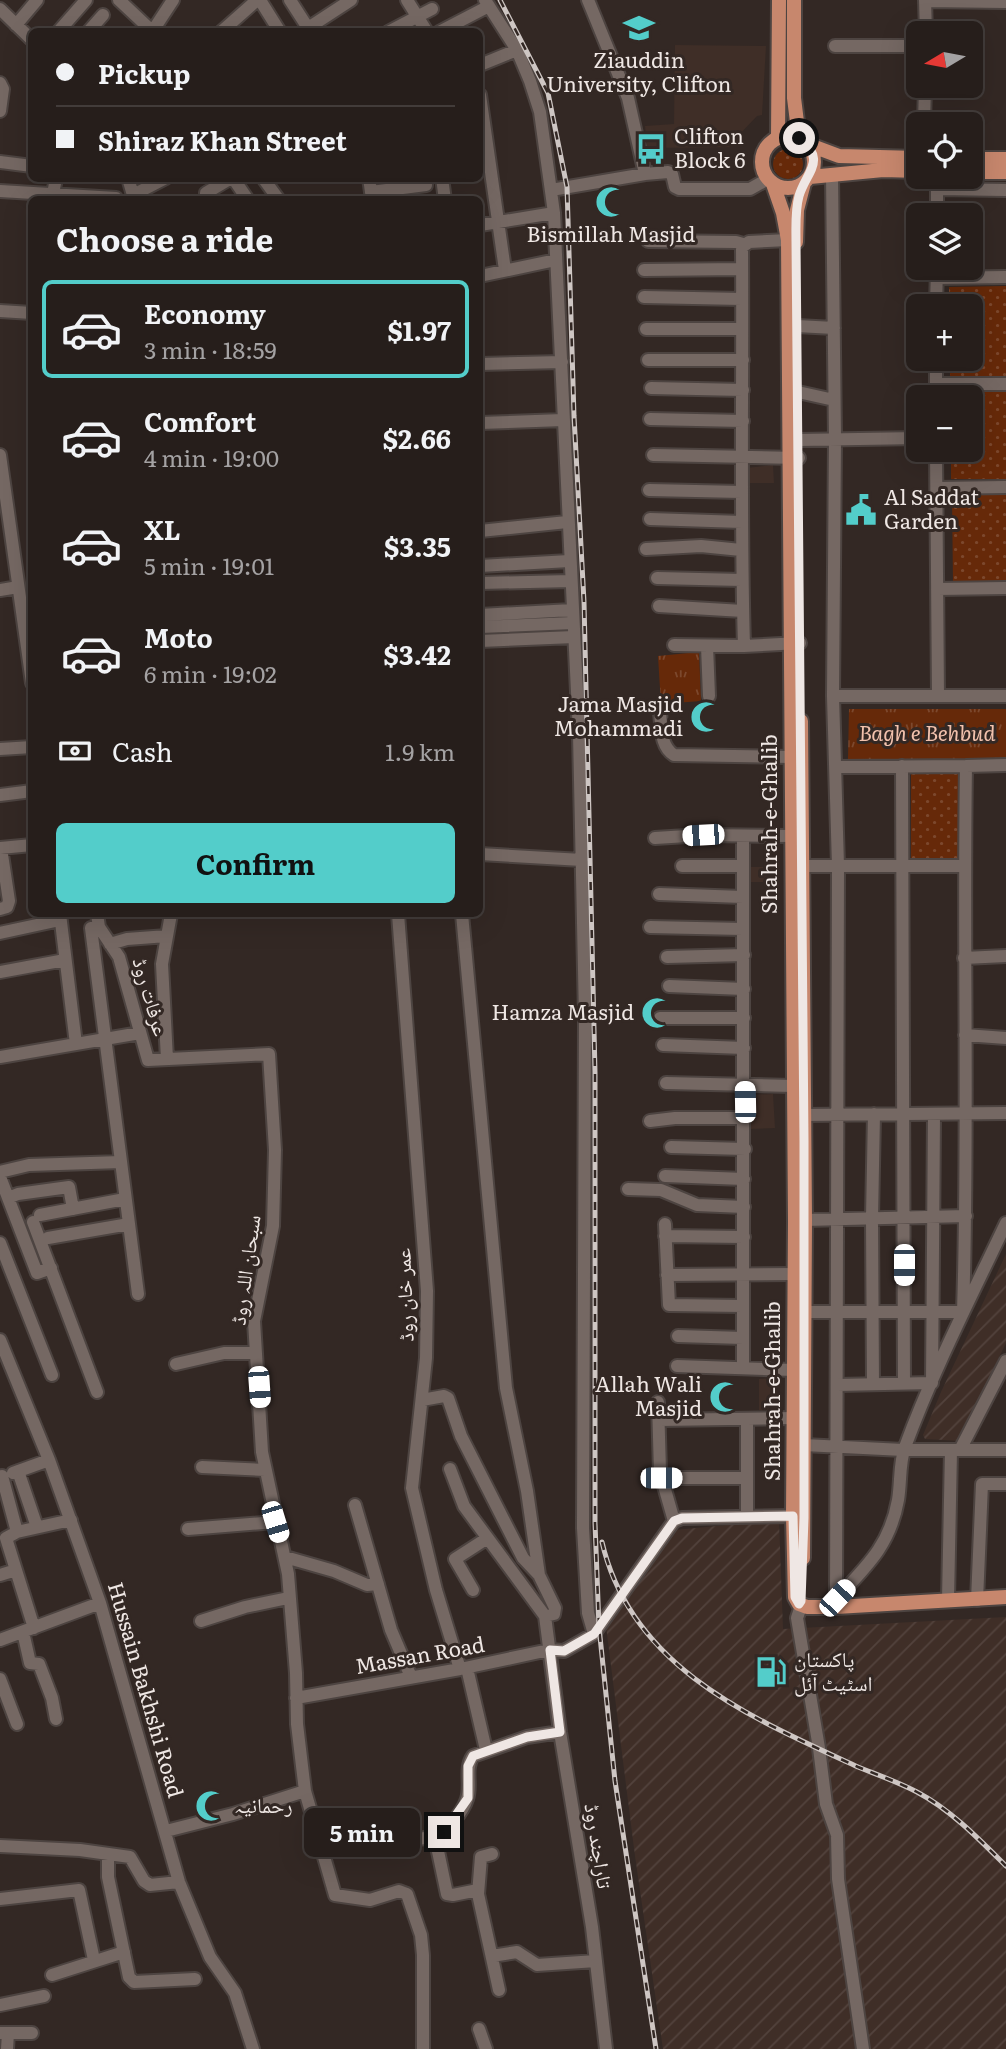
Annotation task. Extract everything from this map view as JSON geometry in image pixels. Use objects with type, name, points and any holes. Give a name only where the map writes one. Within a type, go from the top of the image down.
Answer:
[{"type":"main road","points":[[778,138],[779,0]]},
{"type":"main road","points":[[791,238],[797,210],[814,166],[813,155],[803,141],[794,98],[794,0]]},
{"type":"main road","points":[[791,238],[771,182],[762,167],[765,150],[778,138],[788,136],[839,156],[906,158]]},
{"type":"main road","points":[[983,159],[1006,159]]},
{"type":"main road","points":[[771,182],[783,188],[794,188],[807,180],[832,174],[906,171]]},
{"type":"main road","points":[[983,172],[1006,172]]},
{"type":"main road","name":"Shahrah-e-Ghalib","points":[[791,238],[797,326],[799,440],[795,457]]},
{"type":"main road","name":"Shahrah-e-Ghalib","points":[[791,238],[805,1220],[800,1605]]},
{"type":"main road","name":"Shahrah-e-Ghalib","points":[[795,643],[791,757],[793,1516],[795,1597],[800,1605]]},
{"type":"main road","points":[[800,1605],[1006,1597]]},
{"type":"street","points":[[0,4],[4,0]]},
{"type":"street","points":[[16,25],[37,0]]},
{"type":"street","points":[[62,28],[86,0]]},
{"type":"street","points":[[120,0],[149,28]]},
{"type":"street","points":[[226,28],[258,0],[277,28]]},
{"type":"street","points":[[290,0],[304,28]]},
{"type":"street","points":[[307,28],[332,5],[351,0]]},
{"type":"street","points":[[407,0],[424,28]]},
{"type":"street","points":[[588,0],[628,97],[645,174]]},
{"type":"street","points":[[926,21],[925,0],[1006,2]]},
{"type":"street","points":[[154,28],[170,2]]},
{"type":"street","points":[[446,28],[487,3],[517,50],[540,112],[554,213],[582,860],[585,1017],[583,1528],[588,1613],[594,1634]]},
{"type":"street","points":[[0,9],[28,36]]},
{"type":"street","points":[[395,28],[432,9]]},
{"type":"street","points":[[92,28],[103,15]]},
{"type":"street","points":[[835,46],[906,46]]},
{"type":"street","points":[[483,64],[517,50]]},
{"type":"street","points":[[0,83],[3,89],[0,105]]},
{"type":"street","points":[[483,117],[505,270]]},
{"type":"street","points":[[0,162],[28,166]]},
{"type":"street","points":[[551,190],[668,172],[672,174],[675,187],[679,189],[750,189],[771,182]]},
{"type":"street","points":[[832,174],[835,439],[833,696],[838,866],[837,1602]]},
{"type":"street","points":[[129,182],[133,194],[142,195],[160,182]]},
{"type":"street","points":[[206,196],[206,193],[225,182]]},
{"type":"street","points":[[370,190],[426,185]]},
{"type":"street","points":[[983,188],[1006,190]]},
{"type":"street","points":[[0,191],[44,196]]},
{"type":"street","points":[[483,224],[554,213]]},
{"type":"street","points":[[648,241],[743,244],[791,238]]},
{"type":"street","points":[[743,244],[744,458],[741,550],[744,646]]},
{"type":"street","points":[[483,275],[556,260]]},
{"type":"street","points":[[644,270],[742,269]]},
{"type":"street","points":[[983,276],[1006,277]]},
{"type":"street","points":[[644,298],[742,299]]},
{"type":"street","points":[[0,311],[28,313]]},
{"type":"street","points":[[797,326],[834,328]]},
{"type":"street","points":[[646,329],[742,329]]},
{"type":"street","points":[[648,360],[743,360]]},
{"type":"street","points":[[483,364],[562,362]]},
{"type":"street","points":[[983,386],[1006,384]]},
{"type":"street","points":[[652,388],[743,390]]},
{"type":"street","points":[[798,392],[834,400]]},
{"type":"street","points":[[650,419],[743,421]]},
{"type":"street","points":[[483,423],[564,420]]},
{"type":"street","points":[[799,440],[906,438]]},
{"type":"street","points":[[653,455],[795,457]]},
{"type":"street","points":[[0,456],[28,656]]},
{"type":"street","points":[[936,462],[938,696]]},
{"type":"street","points":[[937,488],[1006,487]]},
{"type":"street","points":[[649,490],[743,492]]},
{"type":"street","points":[[650,519],[742,522]]},
{"type":"street","points":[[483,531],[567,522]]},
{"type":"street","points":[[646,549],[701,547],[741,550]]},
{"type":"street","points":[[483,566],[569,561]]},
{"type":"street","points":[[657,578],[742,580]]},
{"type":"street","points":[[483,583],[570,581]]},
{"type":"street","points":[[0,590],[18,587]]},
{"type":"street","points":[[937,589],[1006,588]]},
{"type":"street","points":[[659,606],[743,611]]},
{"type":"street","points":[[483,615],[572,617]]},
{"type":"street","points":[[483,627],[572,617]]},
{"type":"street","points":[[483,640],[574,637]]},
{"type":"street","points":[[674,645],[744,646],[795,643]]},
{"type":"street","points":[[707,646],[709,696]]},
{"type":"street","points":[[833,696],[1006,696]]},
{"type":"street","points":[[660,713],[663,741],[668,752],[674,755],[791,757]]},
{"type":"street","points":[[0,750],[28,747]]},
{"type":"street","points":[[835,767],[1006,765]]},
{"type":"street","points":[[902,766],[904,1384]]},
{"type":"street","points":[[963,1312],[966,1216],[966,766]]},
{"type":"street","points":[[0,795],[28,792]]},
{"type":"street","points":[[743,836],[743,1368]]},
{"type":"street","points":[[655,838],[791,836]]},
{"type":"street","points":[[0,909],[7,907],[9,901],[1,848],[28,845]]},
{"type":"street","points":[[483,854],[582,860]]},
{"type":"street","points":[[682,866],[743,866]]},
{"type":"street","points":[[802,866],[964,866]]},
{"type":"street","points":[[659,894],[743,897]]},
{"type":"street","points":[[0,933],[60,917],[76,1044]]},
{"type":"street","points":[[167,1059],[162,964],[170,917]]},
{"type":"street","name":"عمر خان روڈ","points":[[398,917],[427,1291],[426,1358],[412,1488],[436,1590],[464,1668],[486,1750]]},
{"type":"street","points":[[462,917],[506,1388],[527,1491],[539,1575]]},
{"type":"street","points":[[98,920],[91,928],[138,1294]]},
{"type":"street","name":"عرفات روڈ","points":[[98,920],[119,957],[148,1060],[269,1054]]},
{"type":"street","points":[[650,927],[743,929]]},
{"type":"street","points":[[110,944],[127,939],[167,936]]},
{"type":"street","points":[[667,957],[744,955]]},
{"type":"street","points":[[964,958],[1006,956]]},
{"type":"street","points":[[0,972],[65,960]]},
{"type":"street","points":[[669,986],[744,989]]},
{"type":"street","points":[[660,1017],[744,1018]]},
{"type":"street","points":[[0,1056],[140,1033]]},
{"type":"street","points":[[965,1035],[1006,1038]]},
{"type":"street","points":[[663,1045],[744,1048]]},
{"type":"street","name":"سبحان اللہ روڈ","points":[[269,1054],[275,1150],[273,1226],[254,1321],[265,1470],[285,1557],[305,1791],[335,1895],[370,1900],[399,1891],[407,1894],[421,1935],[423,2049]]},
{"type":"street","points":[[666,1083],[793,1086]]},
{"type":"street","points":[[804,1115],[1006,1113]]},
{"type":"street","points":[[873,1384],[874,1114]]},
{"type":"street","points":[[932,1383],[934,1114]]},
{"type":"street","points":[[650,1121],[675,1118],[745,1118]]},
{"type":"street","points":[[671,1147],[745,1149]]},
{"type":"street","points":[[0,1172],[29,1165],[121,1162]]},
{"type":"street","points":[[665,1176],[744,1179]]},
{"type":"street","points":[[0,1177],[37,1273],[51,1268]]},
{"type":"street","points":[[8,1198],[18,1194],[69,1187],[72,1209]]},
{"type":"street","points":[[628,1189],[661,1190],[697,1205],[744,1207]]},
{"type":"street","points":[[97,1392],[51,1268],[37,1218],[125,1199]]},
{"type":"street","points":[[805,1220],[966,1216]]},
{"type":"street","points":[[837,1602],[887,1538],[897,1501],[903,1450],[963,1312],[1006,1223]]},
{"type":"street","points":[[48,1238],[128,1224]]},
{"type":"street","points":[[743,1306],[670,1306],[665,1230],[744,1237]]},
{"type":"street","points":[[0,1243],[52,1375]]},
{"type":"street","points":[[667,1275],[794,1274]]},
{"type":"street","points":[[805,1312],[963,1312]]},
{"type":"street","points":[[678,1336],[743,1338]]},
{"type":"street","name":"Hussain Bakhshi Road","points":[[0,1340],[49,1460],[100,1603],[190,1914],[210,1957],[235,1993],[253,2049]]},
{"type":"street","points":[[176,1364],[224,1353],[257,1353]]},
{"type":"street","points":[[948,1600],[955,1450],[1006,1362]]},
{"type":"street","points":[[677,1366],[794,1370]]},
{"type":"street","points":[[837,1385],[932,1383]]},
{"type":"street","points":[[422,1400],[444,1396],[448,1398],[461,1436],[523,1558],[539,1575]]},
{"type":"street","points":[[658,1402],[661,1478],[674,1521]]},
{"type":"street","points":[[659,1420],[794,1418]]},
{"type":"street","points":[[747,1419],[747,1517]]},
{"type":"street","points":[[804,1445],[903,1450],[1006,1450]]},
{"type":"street","points":[[17,1532],[1,1477],[49,1460]]},
{"type":"street","points":[[202,1467],[265,1470]]},
{"type":"street","points":[[450,1469],[464,1506],[545,1616]]},
{"type":"street","points":[[18,1471],[37,1527]]},
{"type":"street","points":[[661,1478],[747,1478]]},
{"type":"street","points":[[977,1600],[982,1484],[1006,1484]]},
{"type":"street","points":[[355,1505],[391,1630],[411,1677]]},
{"type":"street","points":[[594,1634],[674,1521],[682,1518],[793,1516]]},
{"type":"street","points":[[56,1719],[52,1698],[39,1664],[30,1663],[29,1630],[16,1570],[5,1540],[8,1535],[17,1532],[71,1520]]},
{"type":"street","points":[[188,1529],[275,1522]]},
{"type":"street","points":[[473,1590],[455,1559],[486,1539]]},
{"type":"street","points":[[285,1557],[334,1571],[367,1585],[378,1584]]},
{"type":"street","points":[[0,1575],[16,1570]]},
{"type":"street","name":"تاراچند روڈ","points":[[539,1575],[556,1610],[554,1614],[545,1616],[560,1732],[596,1961],[606,2049]]},
{"type":"street","points":[[201,1621],[245,1607],[288,1598]]},
{"type":"street","points":[[0,1640],[100,1603]]},
{"type":"street","points":[[800,1605],[797,1618],[826,1804],[837,1835],[838,1879],[863,2049]]},
{"type":"street","name":"Massan Road","points":[[296,1698],[550,1650],[564,1651],[594,1634]]},
{"type":"street","points":[[0,1679],[18,1724]]},
{"type":"street","points":[[398,1841],[435,1837],[444,1832],[467,1801],[470,1760],[473,1756],[527,1737],[560,1732]]},
{"type":"street","points":[[166,1831],[233,1814],[305,1791]]},
{"type":"street","points":[[435,1837],[447,1894],[478,1891]]},
{"type":"street","points":[[0,1846],[132,1857],[144,1881],[150,1885],[179,1882]]},
{"type":"street","points":[[108,1854],[108,1878],[129,1978],[132,1981],[195,1979]]},
{"type":"street","points":[[492,1854],[481,1857],[478,1891],[499,1990]]},
{"type":"street","points":[[0,1893],[0,1899],[79,1890],[94,1960]]},
{"type":"street","points":[[52,1975],[124,1952]]},
{"type":"street","points":[[492,1956],[517,1952],[537,1965],[596,1961]]},
{"type":"street","points":[[0,2005],[44,1997]]},
{"type":"street","points":[[479,2029],[486,2049]]},
{"type":"street","points":[[7,2049],[4,2033],[32,2033]]},
{"type":"shaded area","points":[[675,45],[766,46],[762,115],[757,116],[738,136],[742,147],[647,148],[645,126],[674,124]]},
{"type":"shaded area","points":[[773,465],[774,483],[747,483],[746,468]]},
{"type":"shaded area","points":[[749,867],[775,867],[776,882],[749,882]]},
{"type":"shaded area","points":[[773,1094],[775,1128],[747,1129],[746,1095]]},
{"type":"shaded area","points":[[1006,1254],[1006,1343],[976,1404],[962,1441],[925,1439],[923,1435],[941,1392]]},
{"type":"shaded area","points":[[778,1378],[778,1410],[759,1410],[759,1379]]},
{"type":"shaded area","points":[[779,1520],[783,1629],[1006,1617],[1006,2049],[663,2049],[606,1626],[675,1530]]},
{"type":"green space","points":[[788,149],[799,153],[803,164],[799,175],[788,179],[777,175],[773,164],[777,153]]},
{"type":"green space","points":[[1006,286],[1006,377],[950,377],[950,371],[983,371],[983,294],[949,294],[949,287]]},
{"type":"green space","points":[[983,390],[1006,390],[1006,479],[951,479],[951,462],[983,462]]},
{"type":"green space","points":[[1006,494],[1006,582],[953,582],[952,495]]},
{"type":"green space","points":[[699,652],[701,701],[661,704],[658,656]]},
{"type":"green space","name":"Bagh e Behbud","points":[[849,709],[1006,709],[1006,759],[848,759]]},
{"type":"green space","points":[[911,770],[963,770],[963,860],[911,860]]},
{"type":"railway","points":[[500,0],[548,93],[567,187],[574,416],[584,602],[595,1072],[595,1523],[599,1627],[615,1781],[656,2049]]},
{"type":"railway","points":[[602,1542],[617,1586],[639,1623],[668,1656],[701,1683],[777,1729],[929,1799],[964,1826],[1006,1866]]},
{"type":"place","name":"Ziauddin University, Clifton","points":[[639,28]]},
{"type":"place","name":"Clifton Block 6","points":[[651,149]]},
{"type":"place","name":"Bismillah Masjid","points":[[611,202]]},
{"type":"place","name":"Al Saddat Garden","points":[[861,510]]},
{"type":"place","name":"Jama Masjid Mohammadi","points":[[706,717]]},
{"type":"place","name":"Hamza Masjid","points":[[657,1013]]},
{"type":"place","name":"Allah Wali Masjid","points":[[725,1397]]},
{"type":"place","name":"پاکستان اسٹیٹ آئل","points":[[771,1672]]},
{"type":"place","name":"رحمانیہ","points":[[211,1806]]},
{"type":"route","points":[[444,1832],[467,1801],[468,1766],[473,1756],[527,1737],[560,1732],[550,1650],[564,1651],[594,1634],[674,1521],[682,1518],[793,1516],[795,1597],[799,1604],[801,1601],[805,1312],[796,241],[799,198],[814,166],[813,155],[807,144],[799,138]]}]
